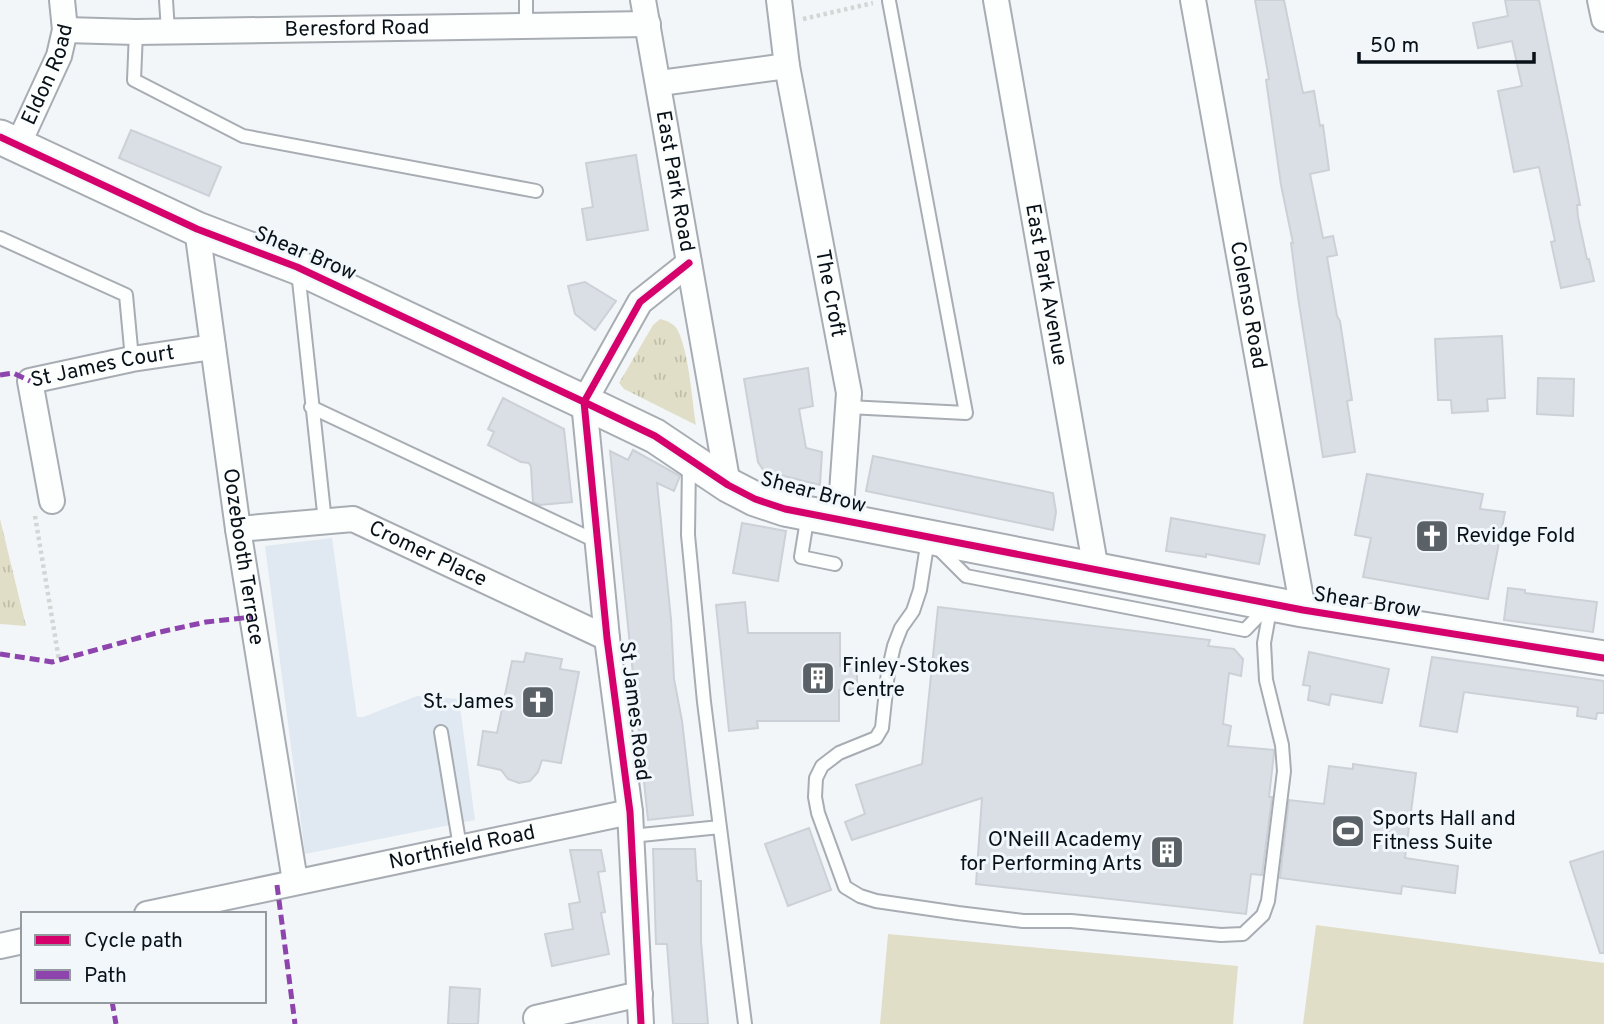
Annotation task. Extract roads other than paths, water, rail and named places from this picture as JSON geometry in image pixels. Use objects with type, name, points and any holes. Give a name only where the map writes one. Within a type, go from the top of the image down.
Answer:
[{"type":"main road","name":"Shear Brow","points":[[9,141],[197,229],[298,267],[655,436],[728,485],[755,499],[824,517],[1303,610],[1604,658]]},
{"type":"street","name":"Eldon Road","points":[[9,141],[60,56],[65,30],[62,0]]},
{"type":"street","name":"East Park Road","points":[[643,0],[660,83],[728,485]]},
{"type":"street","name":"East Park Avenue","points":[[996,0],[1096,570]]},
{"type":"street","name":"Colenso Road","points":[[1193,0],[1303,610]]},
{"type":"street","points":[[1600,0],[1604,19]]},
{"type":"street","name":"The Croft","points":[[780,12],[787,66],[849,393],[824,517]]},
{"type":"street","name":"Beresford Road","points":[[65,30],[136,32],[648,24]]},
{"type":"street","points":[[660,83],[787,66]]},
{"type":"street","name":"Oozebooth Terrace","points":[[197,229],[238,529],[295,881]]},
{"type":"street","points":[[584,402],[640,302],[689,263]]},
{"type":"street","name":"St James Court","points":[[52,501],[30,381],[132,359],[213,347]]},
{"type":"street","name":"St James Road","points":[[584,402],[607,638],[630,824],[640,1024]]},
{"type":"street","name":"Cromer Place","points":[[238,529],[353,519],[607,638]]},
{"type":"street","name":"Northfield Road","points":[[156,912],[460,847],[630,824]]},
{"type":"street","points":[[0,946],[21,941]]},
{"type":"street","points":[[537,1018],[640,994]]},
{"type":"lane","points":[[166,0],[167,31]]},
{"type":"lane","points":[[526,0],[526,26]]},
{"type":"lane","points":[[848,407],[966,413],[889,1]]},
{"type":"lane","points":[[136,32],[134,80],[243,136],[537,191]]},
{"type":"lane","points":[[0,238],[126,295],[132,359]]},
{"type":"lane","points":[[298,267],[325,522]]},
{"type":"lane","points":[[311,407],[599,542]]},
{"type":"lane","points":[[689,459],[688,535],[704,702],[745,1024]]},
{"type":"lane","points":[[824,517],[802,557],[835,564]]},
{"type":"lane","points":[[928,537],[920,590],[913,611],[901,628],[894,646],[888,672],[883,728],[876,738],[839,753],[822,766],[816,778],[818,813],[845,887],[860,896],[892,904],[1023,921],[1071,921],[1221,935],[1242,934],[1263,915],[1268,901],[1284,771],[1282,745],[1266,680],[1264,643],[1271,604]]},
{"type":"lane","points":[[928,537],[966,576],[979,579],[1245,630],[1271,604]]},
{"type":"lane","points":[[441,732],[460,847]]},
{"type":"lane","points":[[630,824],[720,827]]},
{"type":"place","name":"Revidge Fold","points":[[1432,536]]},
{"type":"place","name":"Finley-Stokes Centre","points":[[818,678]]},
{"type":"place","name":"St. James","points":[[538,702]]},
{"type":"place","name":"Sports Hall and Fitness Suite","points":[[1348,831]]},
{"type":"place","name":"O'Neill Academy for Performing Arts","points":[[1167,852]]}]
